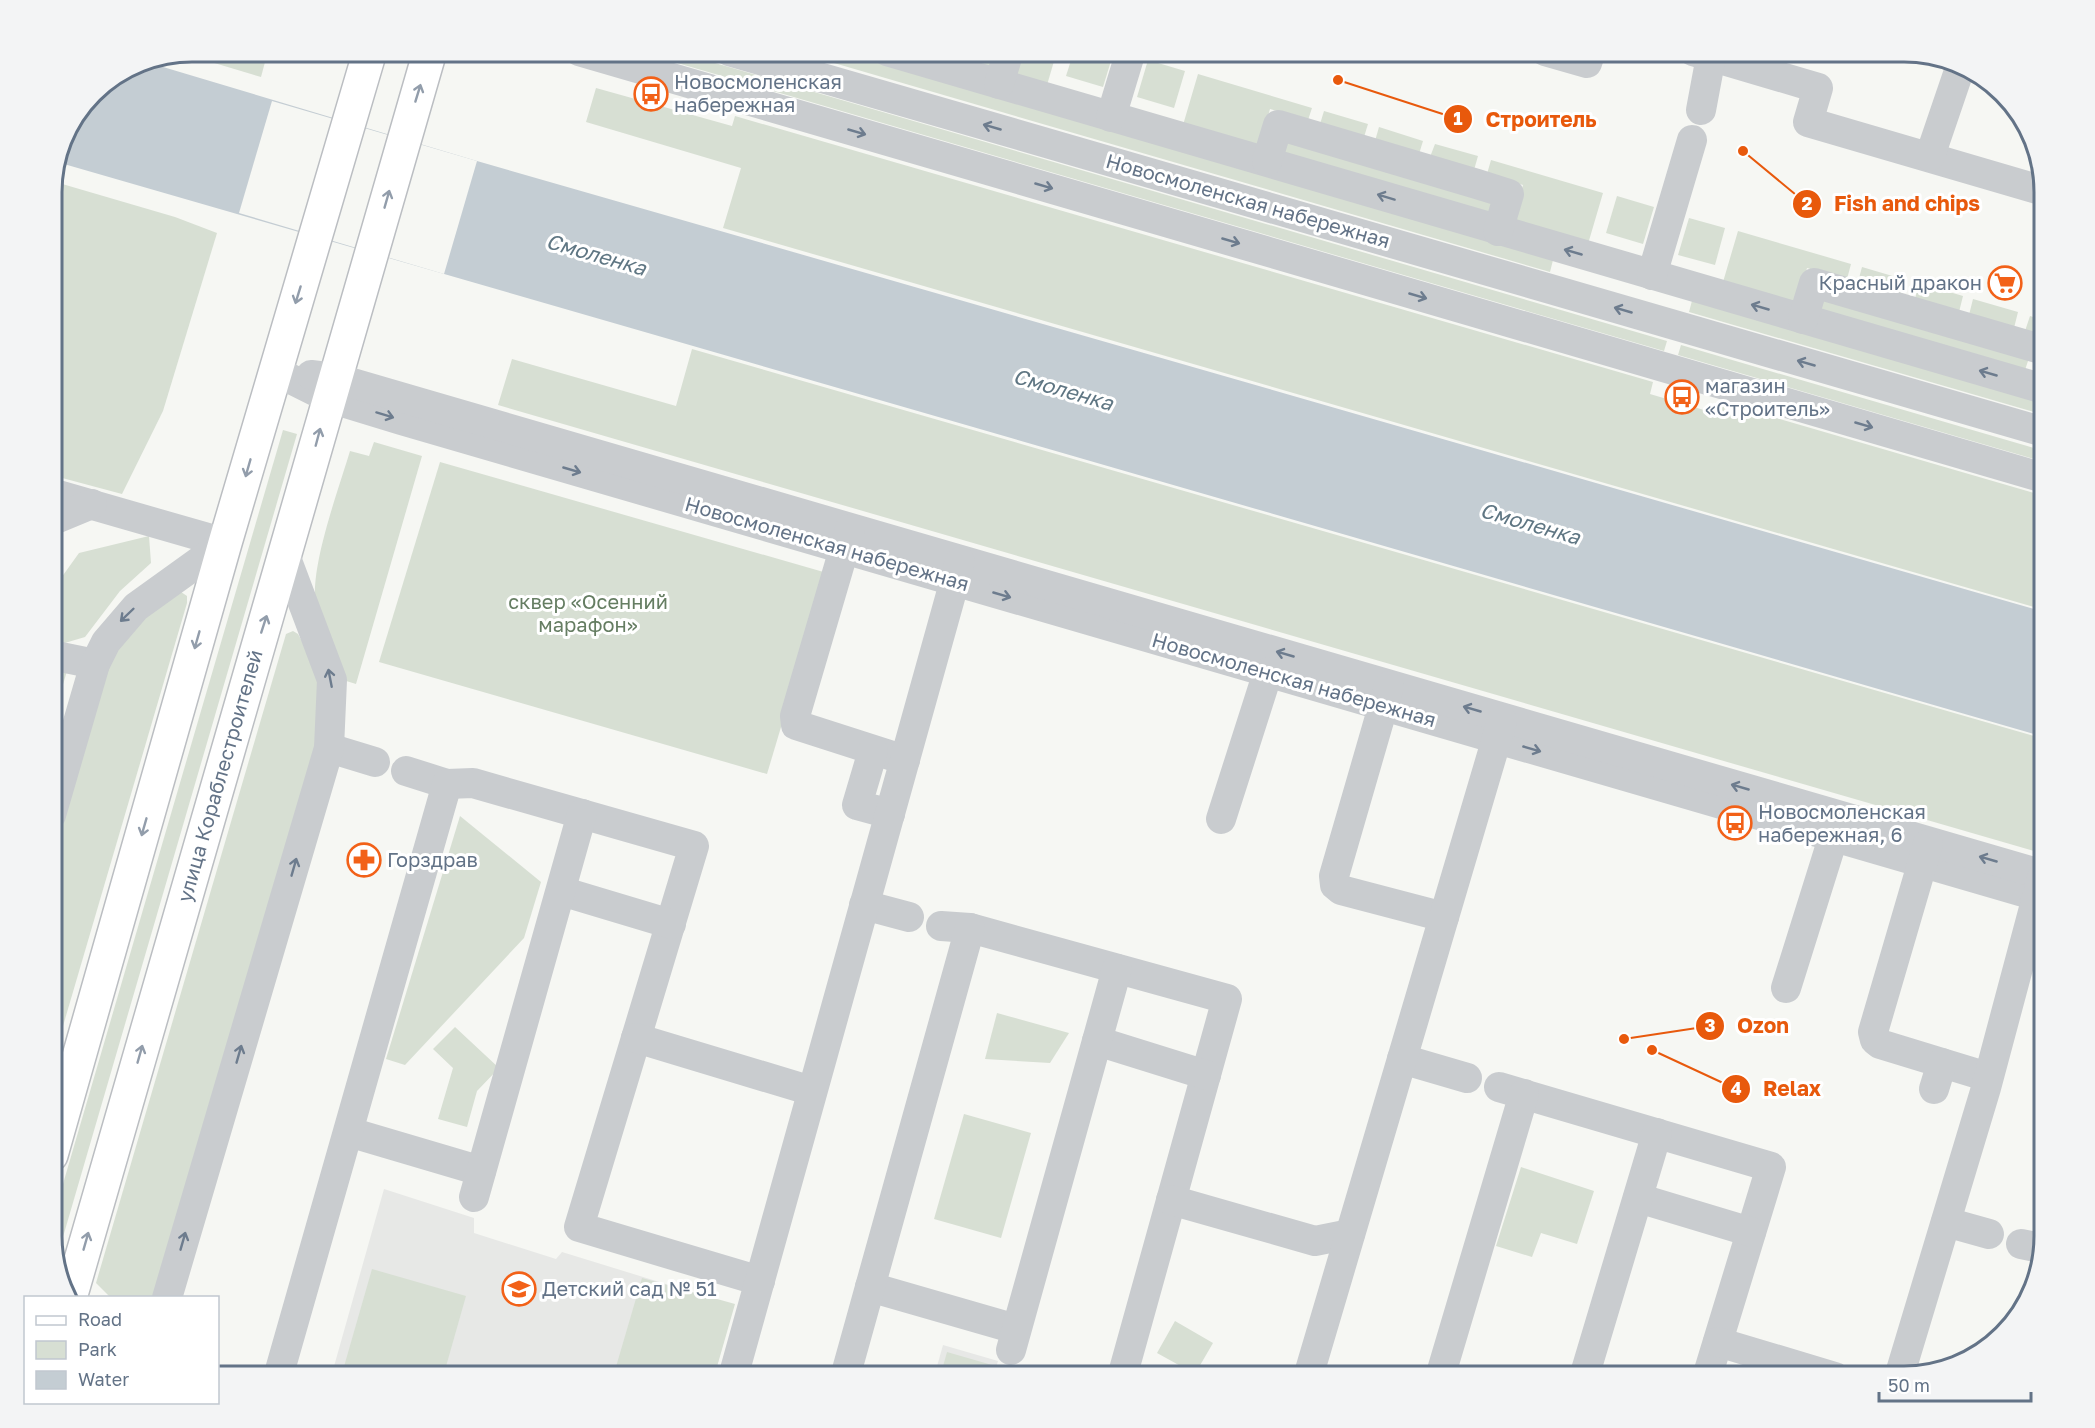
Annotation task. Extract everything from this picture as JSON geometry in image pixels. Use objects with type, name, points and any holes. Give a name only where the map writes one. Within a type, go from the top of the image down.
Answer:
[{"type":"main road","points":[[62,1116],[225,543],[367,62]]},
{"type":"main road","name":"улица Кораблестроителей","points":[[73,1289],[262,629],[286,558],[332,388],[427,62]]},
{"type":"street","points":[[617,62],[2034,475]]},
{"type":"street","name":"Новосмоленская набережная","points":[[767,62],[2034,429]]},
{"type":"street","points":[[924,62],[2034,386]]},
{"type":"street","points":[[999,84],[1006,62]]},
{"type":"street","points":[[1111,117],[1128,62]]},
{"type":"street","points":[[1701,110],[1704,62]]},
{"type":"street","points":[[1734,62],[1818,88],[1808,122],[2034,188]]},
{"type":"street","points":[[1930,156],[1958,74]]},
{"type":"street","points":[[1652,275],[1692,140]]},
{"type":"street","points":[[1803,319],[1814,283],[2034,347]]},
{"type":"street","name":"Новосмоленская набережная","points":[[275,371],[2034,884]]},
{"type":"street","points":[[62,496],[225,543]]},
{"type":"street","points":[[62,516],[92,504]]},
{"type":"street","points":[[847,538],[795,716],[796,725],[905,760]]},
{"type":"street","points":[[62,776],[94,664],[106,642],[136,607],[225,543]]},
{"type":"street","points":[[168,1296],[329,748],[332,680],[286,558]]},
{"type":"street","points":[[736,1366],[958,571]]},
{"type":"street","name":"Новосмоленская набережная","points":[[958,571],[1268,672],[1386,695]]},
{"type":"street","points":[[62,657],[94,664]]},
{"type":"street","points":[[1221,819],[1268,672]]},
{"type":"street","points":[[1386,695],[1334,876],[1335,885],[1341,890],[1444,917]]},
{"type":"street","points":[[1311,1366],[1500,728]]},
{"type":"street","points":[[329,748],[375,762]]},
{"type":"street","points":[[873,751],[857,805],[890,814]]},
{"type":"street","points":[[406,771],[447,784],[473,783],[694,846],[579,1227],[760,1281]]},
{"type":"street","points":[[281,1366],[447,784]]},
{"type":"street","points":[[349,1132],[477,1184],[582,814]]},
{"type":"street","points":[[1786,988],[1836,826]]},
{"type":"street","points":[[1926,852],[1873,1032],[1875,1040],[1938,1076],[1988,1077]]},
{"type":"street","points":[[561,891],[671,924]]},
{"type":"street","points":[[864,905],[909,917]]},
{"type":"street","points":[[1902,1366],[2034,914]]},
{"type":"street","points":[[941,926],[970,928],[1227,999],[1125,1366]]},
{"type":"street","points":[[848,1366],[970,928]]},
{"type":"street","points":[[870,1287],[1014,1340],[1117,969]]},
{"type":"street","points":[[636,1038],[812,1091]]},
{"type":"street","points":[[1097,1041],[1206,1075]]},
{"type":"street","points":[[1402,1059],[1467,1078]]},
{"type":"street","points":[[1443,1366],[1511,1090],[1771,1167],[1751,1232],[1729,1326],[1712,1366]]},
{"type":"street","points":[[1587,1366],[1657,1133]]},
{"type":"street","points":[[1638,1198],[1751,1232]]},
{"type":"street","points":[[1171,1200],[1315,1241],[1350,1234]]},
{"type":"street","points":[[1946,1222],[1989,1234]]},
{"type":"street","points":[[1729,1326],[1812,1366]]},
{"type":"shaded area","name":"Детский сад № 51","points":[[384,1189],[474,1218],[474,1233],[556,1259],[562,1252],[734,1305],[717,1366],[334,1366]]},
{"type":"shaded area","points":[[943,1345],[998,1361],[996,1366],[937,1366]]},
{"type":"green space","points":[[211,62],[265,62],[261,77]]},
{"type":"green space","points":[[674,62],[712,62],[1667,341],[1664,351]]},
{"type":"green space","points":[[831,62],[889,62],[1554,256],[1550,272]]},
{"type":"green space","points":[[963,62],[996,62],[993,71]]},
{"type":"green space","points":[[1016,62],[1054,62],[1047,85],[1012,75]]},
{"type":"green space","points":[[1070,62],[1111,62],[1103,87],[1066,76]]},
{"type":"green space","points":[[1147,62],[1185,71],[1174,108],[1137,97]]},
{"type":"green space","points":[[1198,74],[1312,108],[1308,120],[1270,109],[1259,147],[1183,125]]},
{"type":"green space","points":[[596,88],[732,126],[735,116],[1653,382],[1650,394],[1714,413],[1718,401],[2034,493],[2034,607],[723,228],[741,168],[586,122]]},
{"type":"green space","points":[[1324,111],[1368,124],[1364,137],[1320,124]]},
{"type":"green space","points":[[1379,127],[1423,141],[1419,154],[1375,141]]},
{"type":"green space","points":[[1287,142],[1493,202],[1490,214],[1283,154]]},
{"type":"green space","points":[[1435,144],[1478,156],[1474,170],[1430,157]]},
{"type":"green space","points":[[1491,160],[1603,193],[1588,244],[1512,221],[1523,185],[1487,174]]},
{"type":"green space","points":[[62,184],[175,217],[217,233],[163,411],[122,494],[62,478]]},
{"type":"green space","points":[[1617,196],[1654,207],[1643,244],[1606,233]]},
{"type":"green space","points":[[1689,218],[1725,228],[1715,265],[1678,255]]},
{"type":"green space","points":[[1738,231],[1851,264],[1847,279],[1807,268],[1797,304],[1723,282]]},
{"type":"green space","points":[[1862,267],[1906,280],[1902,295],[1858,282]]},
{"type":"green space","points":[[1919,283],[1963,296],[1959,312],[1915,299]]},
{"type":"green space","points":[[1693,297],[2034,396],[2034,412],[1689,312]]},
{"type":"green space","points":[[1823,298],[2029,358],[2025,370],[1819,310]]},
{"type":"green space","points":[[1973,299],[2018,312],[2014,328],[1969,315]]},
{"type":"green space","points":[[2030,316],[2034,317],[2034,334],[2025,331]]},
{"type":"green space","points":[[1681,345],[2034,448],[2034,459],[1678,355]]},
{"type":"green space","points":[[692,349],[2034,736],[2034,851],[498,405],[512,359],[676,406]]},
{"type":"green space","points":[[283,430],[297,434],[62,1240],[62,1187]]},
{"type":"green space","points":[[374,442],[422,456],[356,684],[343,680],[321,624],[315,590],[326,528],[350,451],[369,456]]},
{"type":"green space","name":"сквер «Осенний марафон»","points":[[440,462],[827,573],[767,774],[379,662]]},
{"type":"green space","points":[[149,536],[151,563],[120,591],[85,637],[62,644],[62,577],[79,553]]},
{"type":"green space","points":[[181,592],[187,596],[187,603],[62,1029],[62,822],[107,669],[129,632]]},
{"type":"green space","points":[[293,631],[298,634],[314,664],[320,684],[316,746],[155,1296],[109,1296],[96,1283],[286,634]]},
{"type":"green space","points":[[62,669],[67,671],[62,688]]},
{"type":"green space","points":[[460,816],[541,882],[524,938],[405,1065],[386,1059]]},
{"type":"green space","points":[[997,1013],[1069,1033],[1050,1063],[985,1059]]},
{"type":"green space","points":[[455,1027],[499,1068],[477,1091],[467,1127],[438,1119],[453,1068],[433,1049]]},
{"type":"green space","points":[[964,1114],[1031,1133],[1001,1238],[934,1219]]},
{"type":"green space","points":[[1521,1167],[1594,1191],[1577,1244],[1541,1233],[1532,1257],[1496,1246]]},
{"type":"green space","points":[[372,1269],[466,1296],[446,1366],[344,1366]]},
{"type":"green space","points":[[642,1278],[735,1304],[717,1366],[616,1366]]},
{"type":"green space","points":[[1175,1321],[1213,1343],[1200,1366],[1181,1366],[1157,1353]]},
{"type":"green space","points":[[947,1352],[992,1365],[992,1366],[943,1366]]},
{"type":"water","name":"Смоленка","points":[[159,66],[477,161],[2034,609],[2034,734],[65,164],[66,158],[71,142],[83,119],[106,94],[119,83],[134,75]]},
{"type":"pier","points":[[272,101],[477,161],[444,274],[239,213]]},
{"type":"place","name":"Строитель","points":[[1338,80]]},
{"type":"place","name":"Новосмоленская набережная","points":[[651,94]]},
{"type":"place","name":"Fish and chips","points":[[1743,151]]},
{"type":"place","name":"Красный дракон","points":[[2005,283]]},
{"type":"place","name":"магазин «Строитель»","points":[[1682,397]]},
{"type":"place","name":"Новосмоленская набережная, 6","points":[[1735,823]]},
{"type":"place","name":"Горздрав","points":[[364,860]]},
{"type":"place","name":"Ozon","points":[[1624,1039]]},
{"type":"place","name":"Relax","points":[[1652,1050]]},
{"type":"place","name":"Детский сад № 51","points":[[519,1289]]}]
